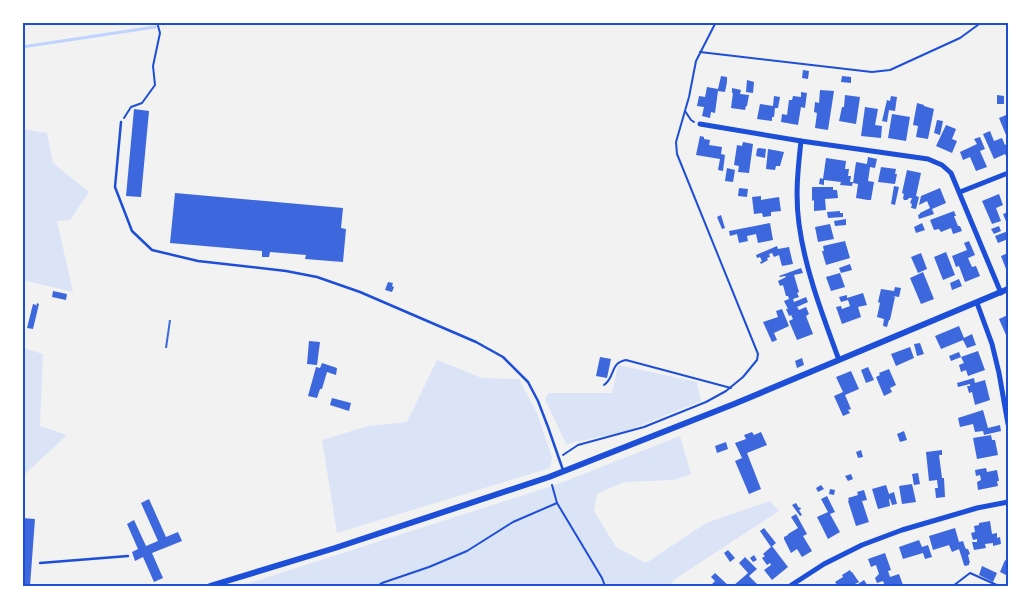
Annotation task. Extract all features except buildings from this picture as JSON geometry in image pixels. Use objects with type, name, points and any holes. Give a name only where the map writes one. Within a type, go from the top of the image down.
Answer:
[{"type":"street","points":[[700,124],[928,159],[942,165],[951,173],[960,192],[1001,293]]},
{"type":"street","points":[[801,140],[797,190],[799,224],[806,263],[839,360]]},
{"type":"street","points":[[960,192],[1008,172]]},
{"type":"street","points":[[210,586],[335,548],[549,477],[734,404],[1008,289]]},
{"type":"street","points":[[977,302],[992,344],[1008,424]]},
{"type":"street","points":[[790,586],[824,564],[862,544],[977,508],[1008,502]]},
{"type":"lane","points":[[121,122],[115,188],[132,231],[152,250],[198,261],[317,277],[360,292],[476,342],[503,357],[528,382],[541,409],[564,471]]},
{"type":"lane","points":[[40,563],[128,556]]},
{"type":"path","points":[[121,122],[130,107],[142,103],[155,85],[153,66],[160,33],[157,22]]},
{"type":"path","points":[[559,458],[578,445],[644,427],[706,402],[731,388],[743,377],[756,360],[758,354],[677,154],[676,142],[689,97],[696,61],[716,22]]},
{"type":"path","points":[[700,52],[872,72],[890,70],[960,38],[982,22]]},
{"type":"path","points":[[685,111],[691,120],[700,124]]},
{"type":"path","points":[[604,385],[609,381],[615,366],[626,360],[731,388]]},
{"type":"path","points":[[549,477],[557,503],[605,586]]},
{"type":"path","points":[[377,586],[467,551],[512,522],[557,503]]},
{"type":"path","points":[[952,586],[970,573],[999,586]]},
{"type":"shaded area","points":[[23,129],[47,133],[53,163],[89,192],[70,220],[57,221],[73,292],[23,280]]},
{"type":"shaded area","points":[[23,348],[43,354],[40,426],[67,435],[23,476]]},
{"type":"shaded area","points":[[437,360],[482,378],[519,379],[537,413],[552,457],[550,468],[337,533],[322,440],[368,426],[407,422]]},
{"type":"shaded area","points":[[618,365],[697,382],[701,401],[627,431],[566,444],[545,399],[549,393],[612,393]]},
{"type":"shaded area","points":[[680,436],[691,474],[674,480],[624,482],[597,494],[594,511],[616,547],[646,563],[706,523],[770,501],[779,511],[675,579],[669,586],[240,586],[558,484]]},
{"type":"waterway","points":[[163,24],[170,22]]},
{"type":"waterway","points":[[22,47],[155,27]]}]
